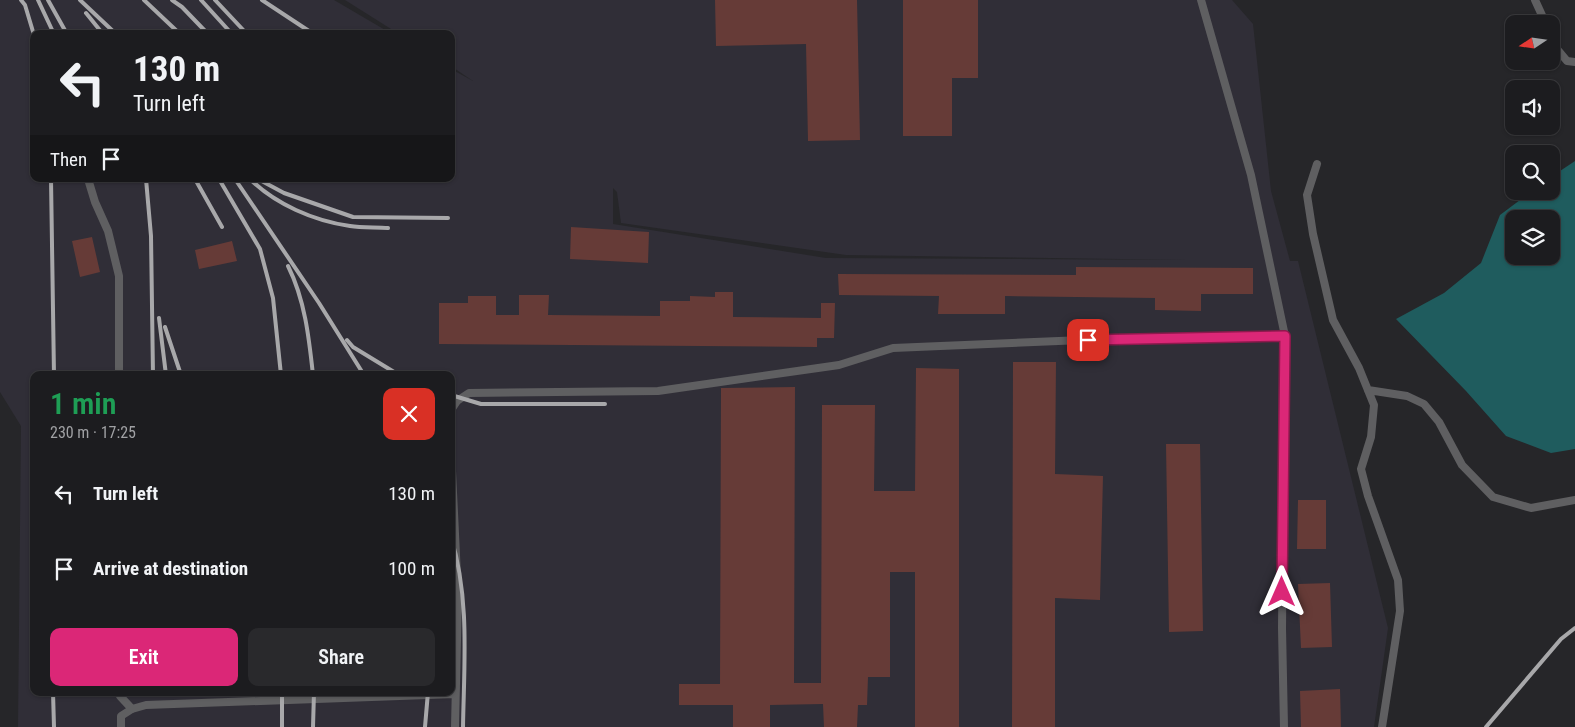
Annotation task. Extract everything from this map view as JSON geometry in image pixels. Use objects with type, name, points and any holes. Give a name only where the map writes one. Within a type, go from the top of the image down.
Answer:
[{"type":"lane","points":[[1201,0],[1251,175],[1285,336],[1282,619],[1284,727]]},
{"type":"lane","points":[[1535,0],[1542,15]]},
{"type":"lane","points":[[1560,53],[1567,61],[1575,62]]},
{"type":"lane","points":[[1317,164],[1307,195],[1313,234],[1333,320],[1359,368],[1374,405],[1370,437],[1361,469],[1368,496],[1398,580],[1400,610],[1382,727]]},
{"type":"lane","points":[[89,182],[95,202],[108,231],[119,276],[119,371]]},
{"type":"lane","points":[[455,405],[469,393],[658,391],[839,365],[893,348],[1107,339],[1285,336]]},
{"type":"lane","points":[[1368,390],[1407,396],[1424,404],[1439,422],[1462,465],[1494,497],[1531,508],[1575,500]]},
{"type":"lane","points":[[455,534],[458,597],[455,727]]},
{"type":"lane","points":[[120,696],[132,709]]},
{"type":"lane","points":[[121,727],[121,716],[132,709],[146,705],[399,696]]},
{"type":"shaded area","points":[[0,0],[334,0],[385,30],[30,30],[30,182],[455,182],[455,71],[473,81],[455,69],[455,30],[393,30],[345,0],[1232,0],[1253,24],[1271,191],[1290,261],[1298,261],[1388,628],[1374,727],[18,727],[21,426],[0,392]],"holes":[[[613,188],[617,192],[621,223],[846,255],[1189,260],[826,258],[613,224]]]},
{"type":"water","points":[[1575,161],[1575,449],[1551,453],[1506,436],[1466,391],[1396,319],[1444,293],[1481,263],[1500,215],[1505,211],[1505,265],[1560,265],[1560,210],[1507,210],[1520,200],[1560,200],[1560,171]]},
{"type":"building","points":[[715,0],[857,0],[860,140],[808,141],[806,44],[716,46]]},
{"type":"building","points":[[903,0],[978,0],[978,78],[952,78],[952,136],[903,136]]},
{"type":"building","points":[[571,227],[649,232],[648,263],[570,259]]},
{"type":"building","points":[[92,237],[100,272],[80,277],[72,241]]},
{"type":"building","points":[[232,241],[237,261],[199,269],[195,250]]},
{"type":"building","points":[[1076,267],[1253,268],[1253,294],[1201,294],[1201,311],[1155,310],[1155,298],[1005,296],[1005,314],[938,314],[939,296],[839,295],[838,274],[1076,275]]},
{"type":"building","points":[[715,292],[733,292],[733,317],[821,318],[821,303],[835,303],[834,338],[817,338],[817,347],[439,344],[439,303],[468,303],[468,296],[496,296],[496,315],[519,315],[519,295],[549,295],[548,315],[660,316],[660,301],[690,301],[690,296],[715,297]]},
{"type":"building","points":[[1013,362],[1056,362],[1055,474],[1103,476],[1100,600],[1055,598],[1055,727],[1012,727]]},
{"type":"building","points":[[916,368],[959,369],[959,727],[915,727],[915,572],[890,572],[890,677],[868,677],[867,705],[858,705],[857,727],[824,727],[823,704],[770,705],[770,727],[733,727],[733,705],[679,705],[679,684],[720,684],[721,388],[795,387],[794,683],[821,683],[822,405],[875,405],[874,491],[915,491]]},
{"type":"building","points":[[1166,444],[1200,444],[1203,631],[1169,632]]},
{"type":"building","points":[[1298,500],[1326,500],[1326,549],[1297,549]]},
{"type":"building","points":[[1330,583],[1332,647],[1301,648],[1298,584]]},
{"type":"building","points":[[1340,689],[1341,727],[1301,727],[1300,691]]},
{"type":"railway","points":[[21,0],[25,5],[32,30]]},
{"type":"railway","points":[[38,0],[52,30]]},
{"type":"railway","points":[[48,0],[65,30]]},
{"type":"railway","points":[[80,0],[112,30]]},
{"type":"railway","points":[[144,0],[176,30]]},
{"type":"railway","points":[[172,0],[182,7],[204,30]]},
{"type":"railway","points":[[201,0],[228,30]]},
{"type":"railway","points":[[215,0],[243,30]]},
{"type":"railway","points":[[262,0],[307,30]]},
{"type":"railway","points":[[86,13],[100,30]]},
{"type":"railway","points":[[51,182],[54,371]]},
{"type":"railway","points":[[146,182],[151,236],[153,371]]},
{"type":"railway","points":[[197,182],[222,227]]},
{"type":"railway","points":[[221,182],[260,249],[273,298],[281,371]]},
{"type":"railway","points":[[237,182],[319,303],[362,371]]},
{"type":"railway","points":[[253,182],[283,204],[309,216],[336,224],[388,228]]},
{"type":"railway","points":[[264,182],[284,193],[353,217],[448,218]]},
{"type":"railway","points":[[288,266],[299,292],[308,333],[313,371]]},
{"type":"railway","points":[[159,318],[166,371]]},
{"type":"railway","points":[[165,327],[180,371]]},
{"type":"railway","points":[[347,340],[353,347],[392,371]]},
{"type":"railway","points":[[455,396],[481,404],[605,404]]},
{"type":"railway","points":[[455,552],[463,607],[465,655],[463,727]]},
{"type":"railway","points":[[1486,727],[1561,639],[1575,628]]},
{"type":"railway","points":[[53,696],[54,727]]},
{"type":"railway","points":[[282,696],[282,727]]},
{"type":"railway","points":[[313,727],[314,696]]},
{"type":"railway","points":[[425,727],[428,696]]},
{"type":"route","points":[[1088,340],[1285,336],[1282,592]]}]
